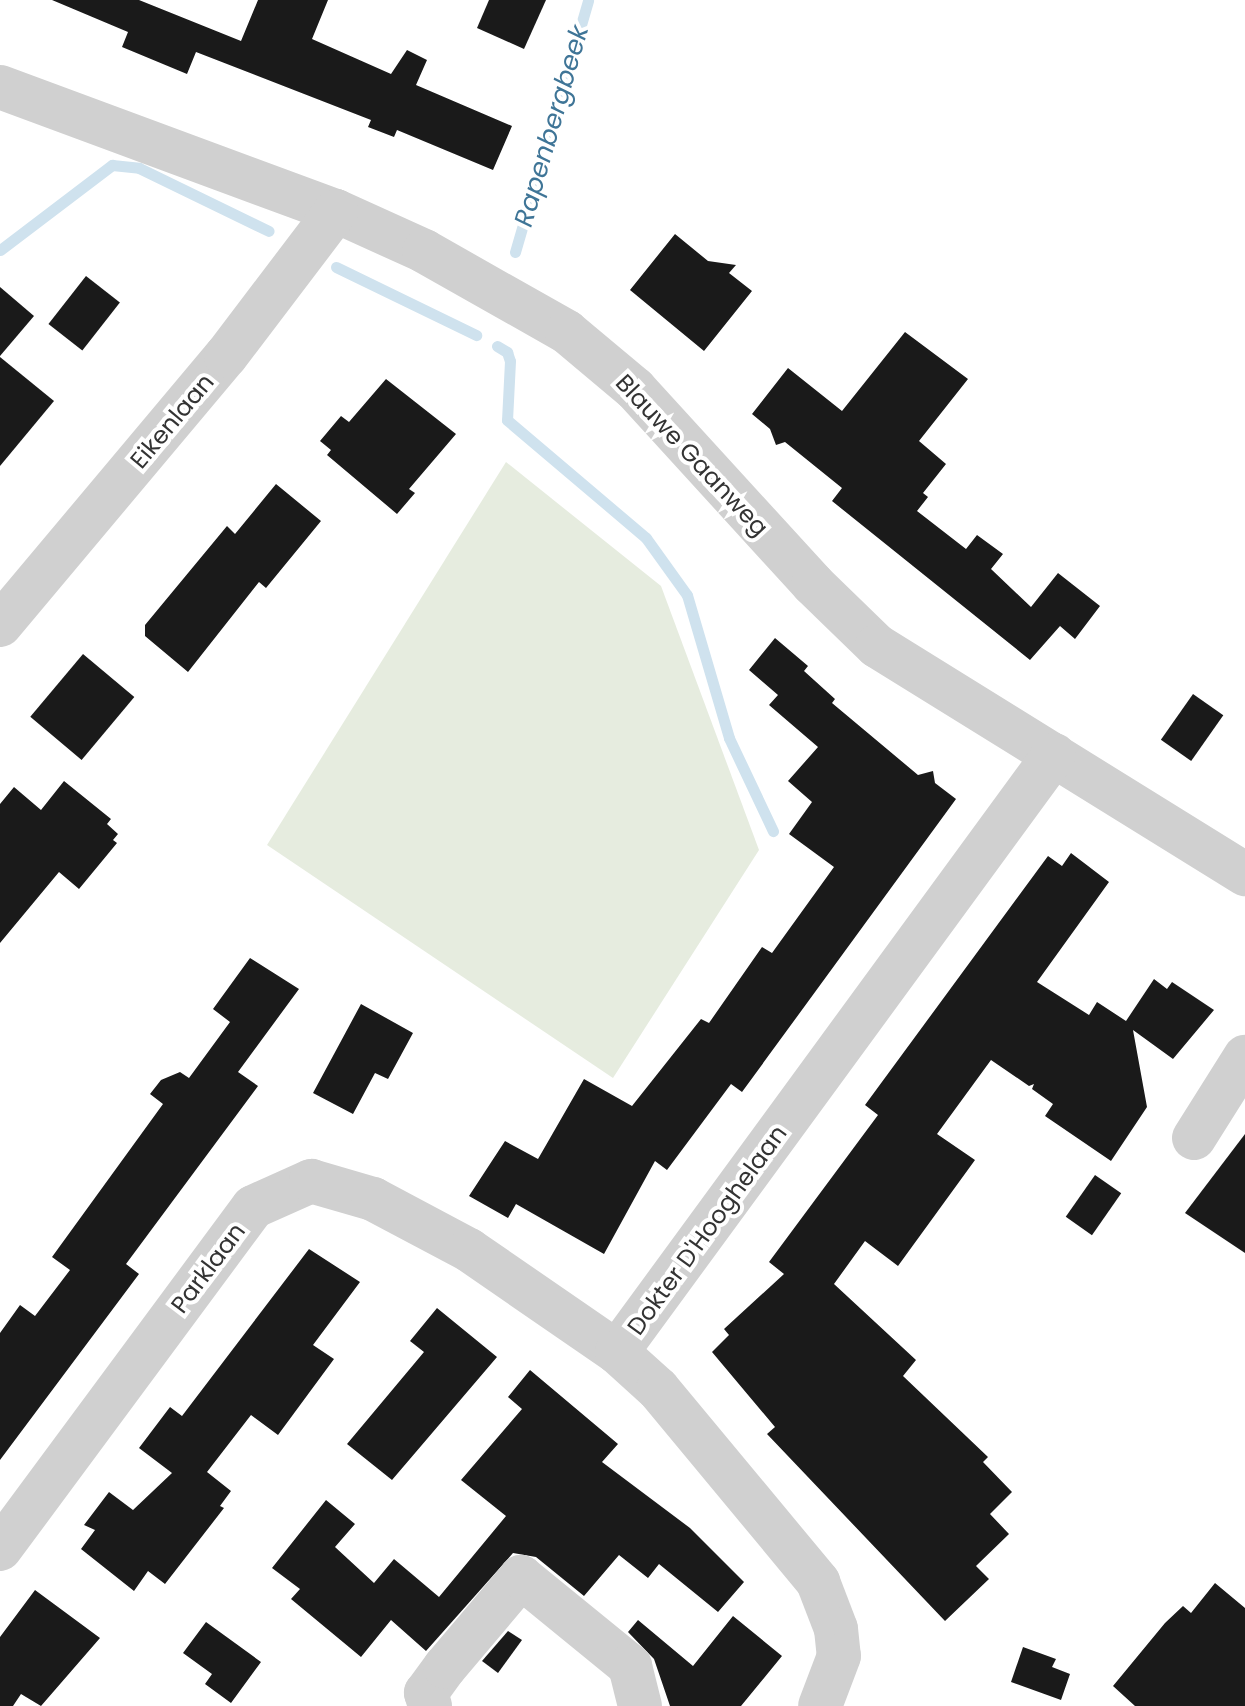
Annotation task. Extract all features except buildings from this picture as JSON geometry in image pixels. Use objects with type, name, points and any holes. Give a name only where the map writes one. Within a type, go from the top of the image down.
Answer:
[{"type":"street","name":"Blauwe Gaanweg","points":[[0,87],[336,211],[424,251],[567,332],[635,389],[813,584],[877,646],[1245,874]]},
{"type":"street","name":"Eikenlaan","points":[[0,625],[226,356],[336,211]]},
{"type":"street","name":"Dokter D'Hooghelaan","points":[[820,1706],[839,1656],[836,1629],[818,1582],[658,1389],[617,1352],[1054,755]]},
{"type":"street","points":[[1194,1138],[1245,1057]]},
{"type":"street","name":"Parklaan","points":[[0,1549],[253,1207],[311,1181],[373,1199],[469,1250],[617,1352]]},
{"type":"street","points":[[430,1706],[426,1693],[521,1577],[630,1666],[640,1706]]},
{"type":"shaded area","points":[[506,462],[661,586],[759,850],[613,1078],[267,845]]},
{"type":"waterway","name":"Rapenbergbeek","points":[[515,252],[588,0]]},
{"type":"waterway","points":[[0,250],[112,165],[139,168],[269,231]]},
{"type":"waterway","points":[[336,267],[476,335]]},
{"type":"waterway","name":"Rapenbergbeek","points":[[497,346],[507,352],[510,361],[507,420],[646,538],[687,595],[729,738],[773,831]]}]
